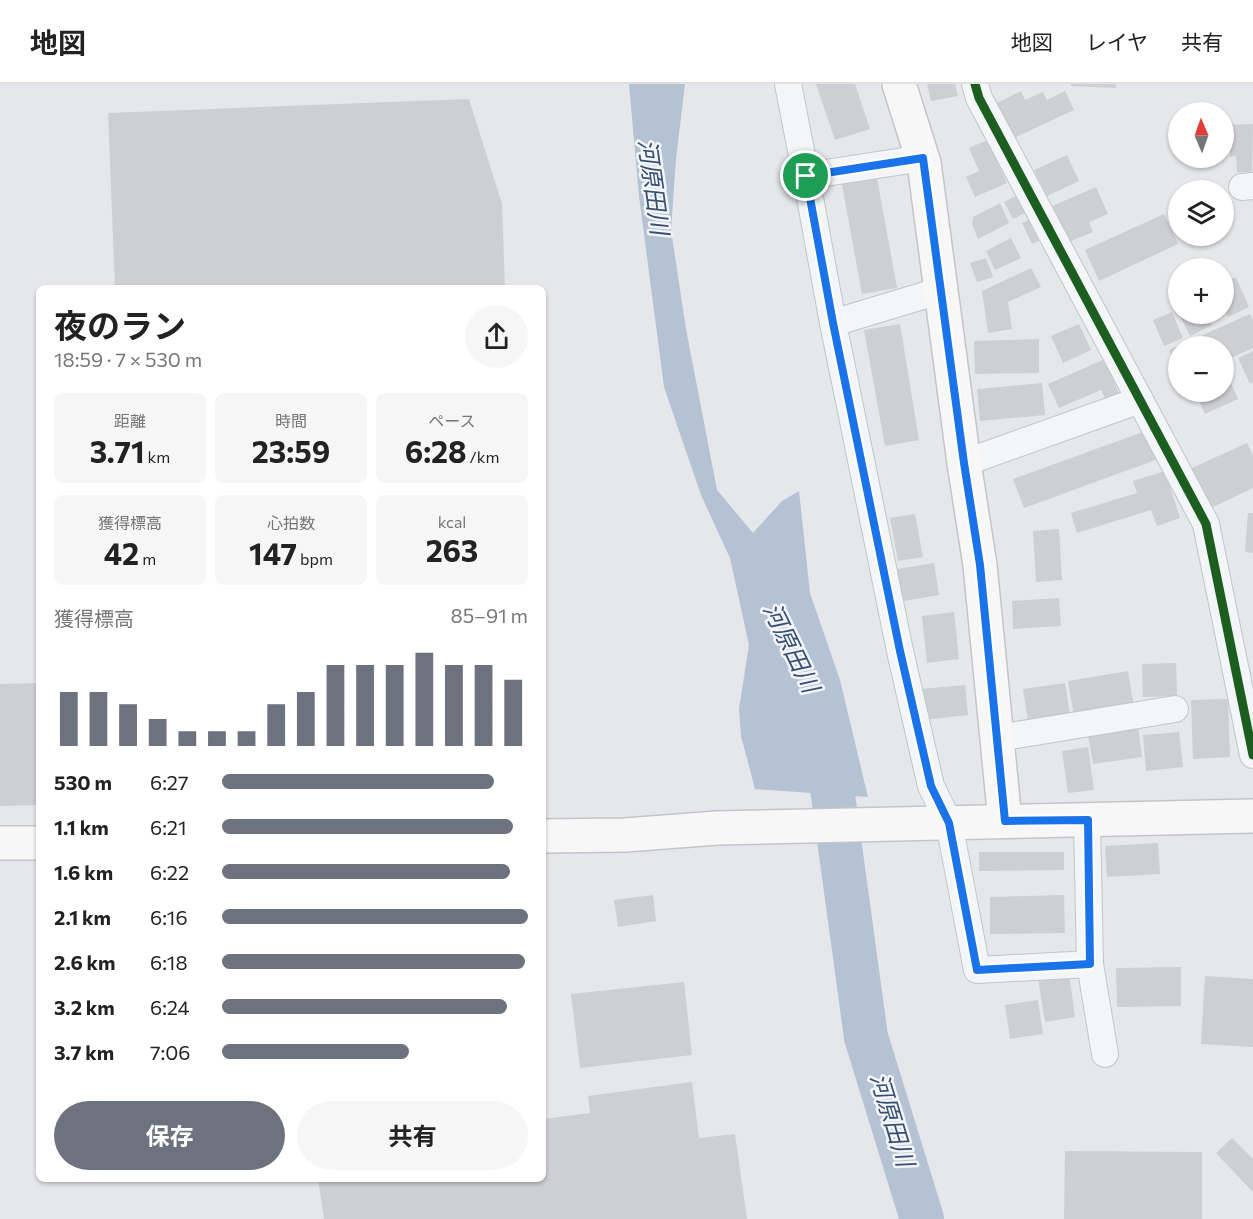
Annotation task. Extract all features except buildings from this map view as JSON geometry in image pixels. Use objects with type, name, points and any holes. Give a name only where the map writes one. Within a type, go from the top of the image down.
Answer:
[{"type":"street","points":[[788,84],[833,323],[900,651],[931,786],[949,823],[977,970],[1090,964]]},
{"type":"street","points":[[899,84],[923,158],[942,290],[964,463],[980,565],[1005,821]]},
{"type":"street","points":[[975,84],[979,98],[1206,524],[1253,755]]},
{"type":"street","points":[[806,176],[923,158]]},
{"type":"street","points":[[833,323],[942,290]]},
{"type":"street","points":[[964,463],[1140,400]]},
{"type":"street","points":[[998,738],[1175,709]]},
{"type":"street","points":[[546,836],[1005,821],[1253,816]]},
{"type":"street","points":[[1088,820],[1090,964],[1105,1054]]},
{"type":"street","points":[[0,843],[36,843]]},
{"type":"water","points":[[629,84],[685,84],[671,230],[686,329],[717,490],[753,533],[782,501],[799,491],[810,593],[840,680],[868,797],[755,789],[741,736],[739,709],[749,645],[730,558],[701,495],[664,387],[639,196]]},
{"type":"waterway","name":"河原田川","points":[[825,737],[866,1037],[922,1219]]},
{"type":"cycle path","points":[[975,84],[979,98],[1206,524],[1253,755]]},
{"type":"cycle path","points":[[833,323],[900,651],[931,786],[949,823],[977,970],[1090,964],[1087,820]]},
{"type":"route","points":[[923,158],[980,565],[1005,821],[1088,820],[1090,964],[977,970],[949,823],[931,786],[900,651],[833,323],[806,176],[923,158]]}]
